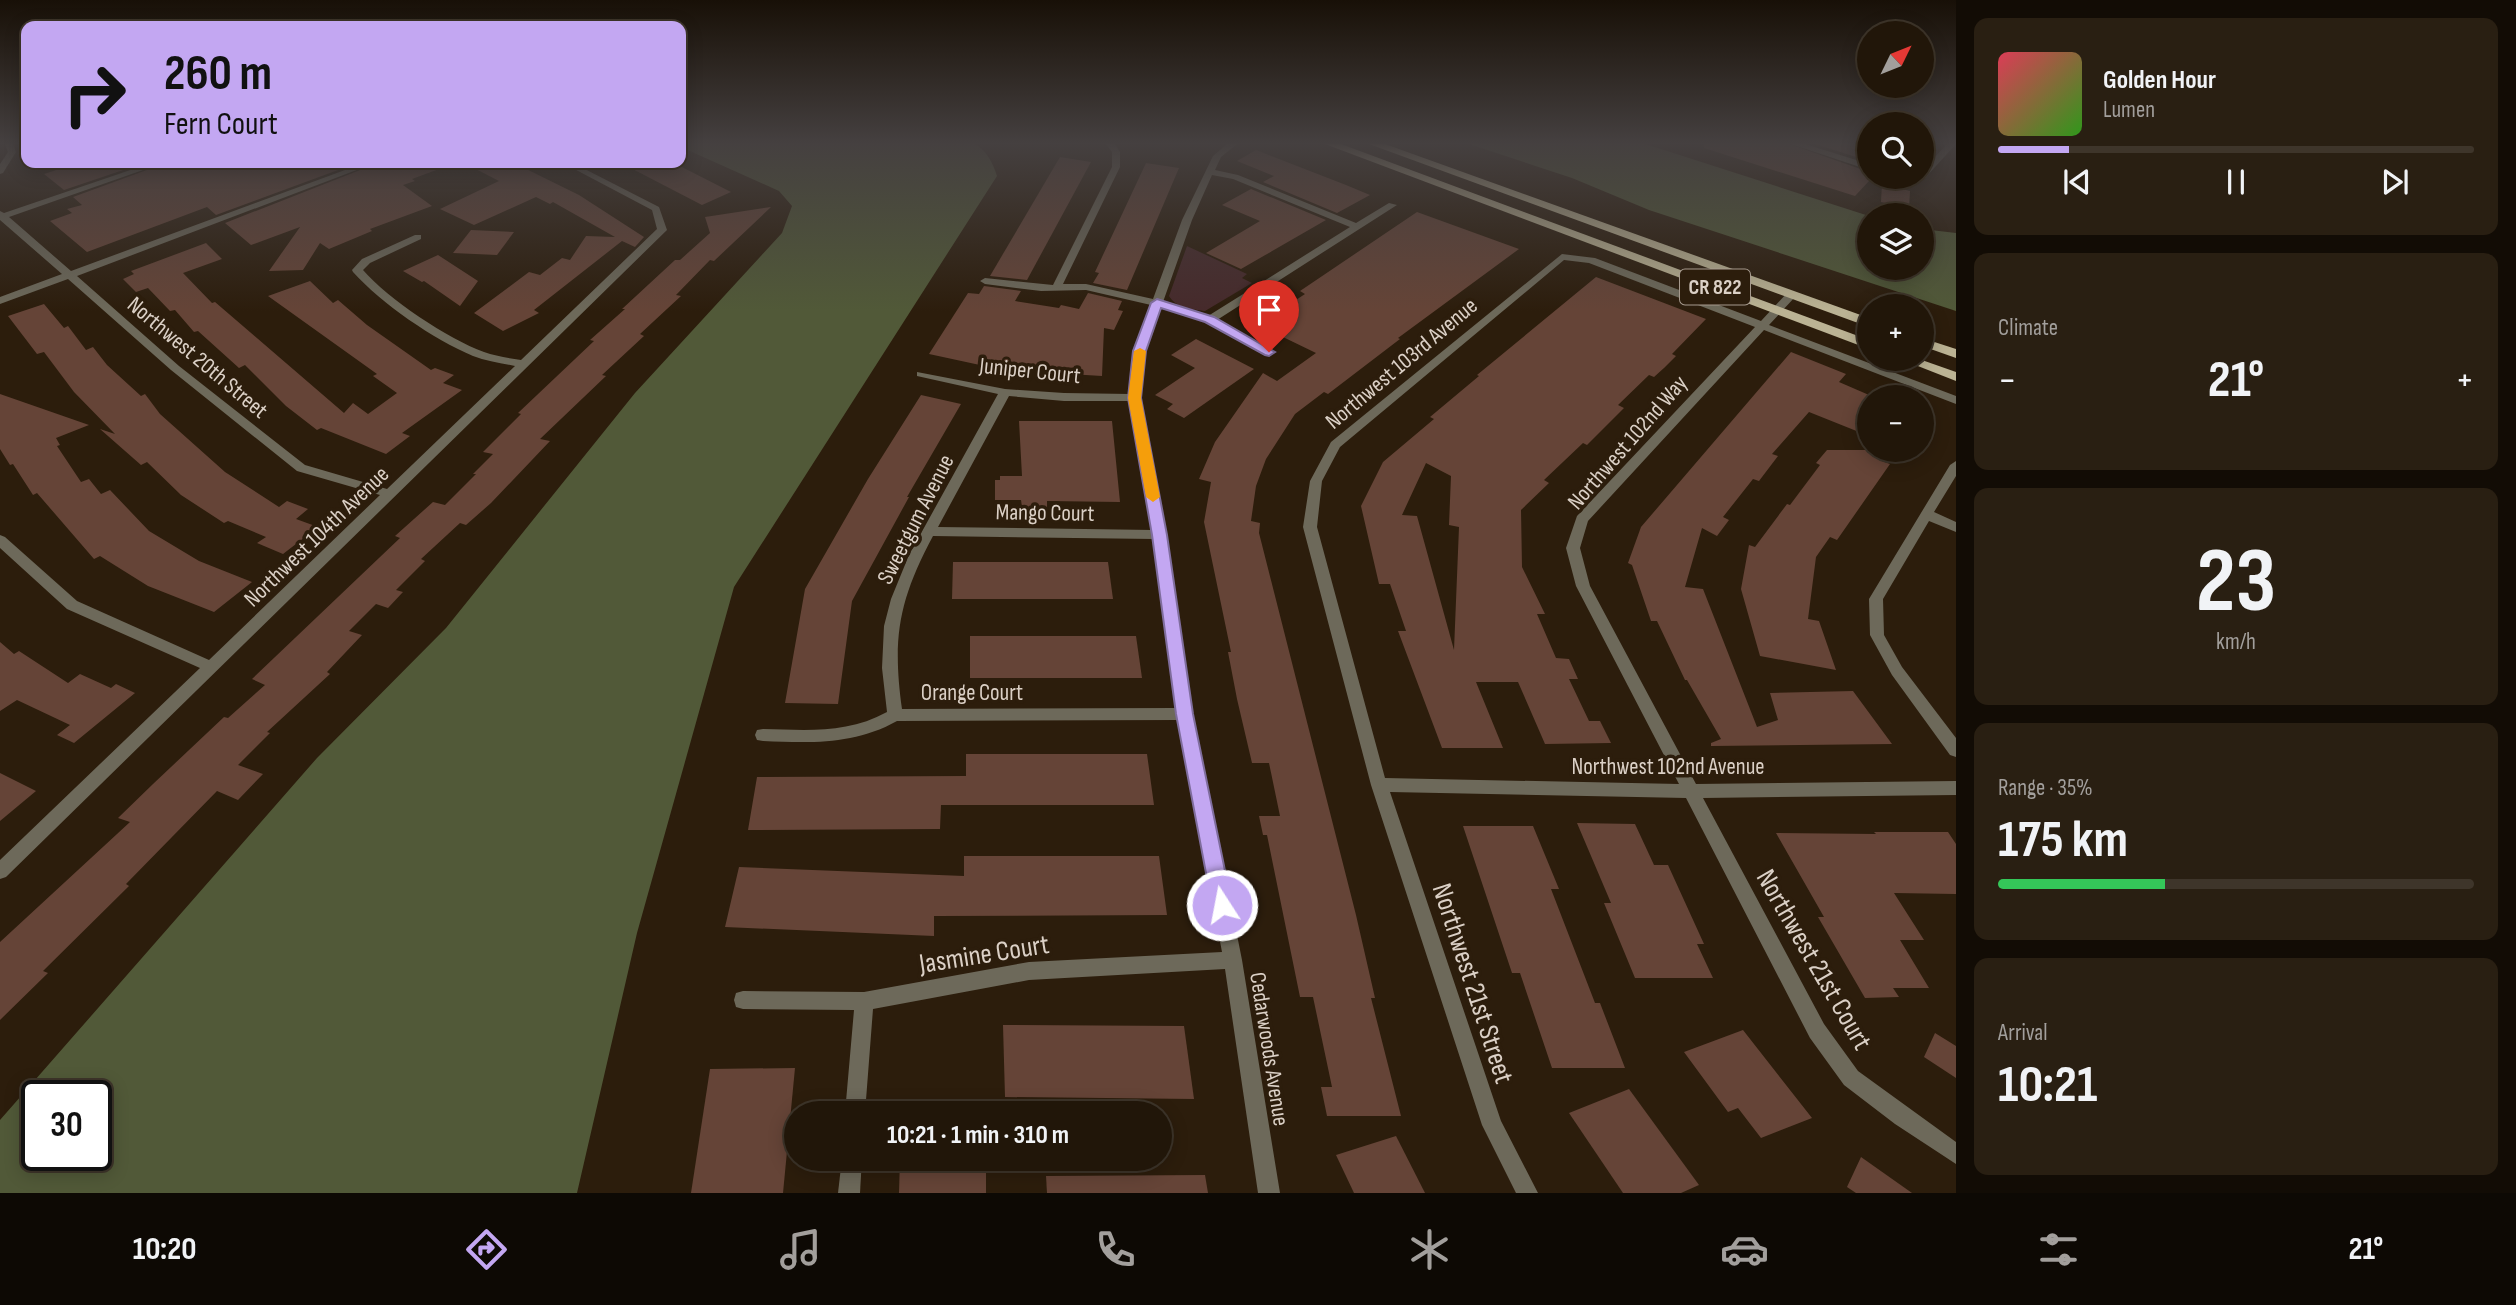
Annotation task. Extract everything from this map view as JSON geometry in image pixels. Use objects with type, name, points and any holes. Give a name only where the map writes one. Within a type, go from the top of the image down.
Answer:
[{"type":"main road","name":"CR 822","points":[[1480,200],[1857,340]]},
{"type":"main road","name":"CR 822","points":[[1528,200],[1857,319]]},
{"type":"main road","points":[[1934,346],[1956,354]]},
{"type":"main road","points":[[1934,369],[1956,377]]},
{"type":"street","points":[[1,216],[50,200]]},
{"type":"street","points":[[0,301],[272,200]]},
{"type":"street","name":"Northwest 104th Avenue","points":[[0,871],[662,230],[656,209],[638,200]]},
{"type":"street","points":[[1057,287],[1100,200]]},
{"type":"street","name":"Cedarwoods Avenue","points":[[1197,200],[1140,351],[1135,398],[1160,535],[1185,714],[1233,960],[1269,1193]]},
{"type":"street","points":[[1291,200],[1357,227]]},
{"type":"street","points":[[1209,320],[1392,205]]},
{"type":"street","name":"Northwest 20th Street","points":[[1,216],[175,368],[302,468],[390,494]]},
{"type":"street","points":[[418,237],[366,261],[357,270],[363,280],[476,353],[523,364]]},
{"type":"street","name":"Northwest 103rd Avenue","points":[[1379,785],[1310,527],[1316,481],[1335,444],[1562,257],[1591,260],[1761,325]]},
{"type":"street","points":[[985,281],[1086,287],[1157,303],[1209,320],[1269,352]]},
{"type":"street","name":"Northwest 102nd Way","points":[[1690,791],[1583,586],[1573,548],[1583,519],[1791,295]]},
{"type":"street","points":[[1761,325],[1956,400]]},
{"type":"street","name":"Juniper Court","points":[[921,374],[1005,393],[1135,398]]},
{"type":"street","name":"Sweetgum Avenue","points":[[895,715],[889,668],[891,626],[907,576],[1005,393]]},
{"type":"street","points":[[1956,465],[1876,599],[1877,635],[1897,671],[1956,750]]},
{"type":"street","points":[[1926,514],[1956,527]]},
{"type":"street","name":"Mango Court","points":[[929,531],[1160,535]]},
{"type":"street","points":[[0,540],[72,605],[211,667]]},
{"type":"street","name":"Orange Court","points":[[764,734],[849,735],[866,731],[895,715],[1185,714]]},
{"type":"street","name":"Northwest 102nd Avenue","points":[[1379,785],[1690,791],[1956,788]]},
{"type":"street","name":"Northwest 21st Street","points":[[1379,785],[1492,1125],[1527,1193]]},
{"type":"street","name":"Northwest 21st Court","points":[[1690,791],[1817,1031],[1851,1077],[1956,1154]]},
{"type":"street","name":"Jasmine Court","points":[[743,1000],[864,1001],[1029,971],[1233,960]]},
{"type":"street","points":[[856,1101],[864,1001]]},
{"type":"street","points":[[849,1193],[851,1171]]},
{"type":"shaded area","points":[[787,200],[982,200],[734,587],[637,933],[577,1193],[0,1193],[0,1120],[21,1096],[21,1171],[112,1171],[112,1080],[35,1080],[317,758],[446,628],[635,393],[782,233],[792,206]]},
{"type":"shaded area","points":[[1624,200],[1818,200],[1857,212],[1857,278]]},
{"type":"shaded area","points":[[1934,230],[1956,233],[1956,311],[1934,304],[1934,294],[1904,294],[1862,280],[1934,280]]},
{"type":"shaded area","points":[[1187,246],[1247,274],[1242,278],[1252,283],[1205,311],[1176,303],[1169,296]]},
{"type":"building","points":[[76,200],[258,200],[216,215],[207,207],[87,252],[50,221],[72,213],[67,209],[82,205]]},
{"type":"building","points":[[284,200],[423,200],[432,206],[370,229],[372,231],[329,249],[320,243],[303,270],[269,271],[300,227],[251,245],[225,223]]},
{"type":"building","points":[[460,200],[530,200],[474,225],[440,209]]},
{"type":"building","points":[[541,200],[586,200],[644,237],[635,247],[622,241],[534,310],[539,313],[503,331],[474,313],[529,272],[540,275],[562,258],[570,260],[586,236],[615,237],[553,202],[550,204]]},
{"type":"building","points":[[692,200],[714,200],[702,205]]},
{"type":"building","points":[[1035,200],[1071,200],[1027,280],[990,276]]},
{"type":"building","points":[[1129,200],[1165,200],[1127,290],[1093,283],[1099,273],[1095,272]]},
{"type":"building","points":[[1232,200],[1277,200],[1326,220],[1241,269],[1206,253],[1260,221],[1222,205]]},
{"type":"building","points":[[1305,200],[1361,200],[1337,213]]},
{"type":"building","points":[[1881,200],[1909,200],[1909,203],[1886,203]]},
{"type":"building","points":[[771,207],[714,261],[710,260],[676,295],[681,296],[640,334],[644,336],[602,375],[606,376],[540,439],[550,441],[491,503],[466,525],[460,523],[421,559],[425,561],[396,590],[403,592],[388,608],[376,604],[349,631],[362,635],[327,672],[330,674],[267,732],[270,733],[238,765],[263,774],[238,800],[217,791],[126,884],[129,886],[43,971],[48,973],[0,1020],[0,942],[130,822],[118,818],[153,784],[224,717],[228,718],[265,685],[252,679],[400,538],[395,536],[433,502],[445,505],[476,474],[473,474],[493,454],[483,452],[521,414],[518,413],[594,341],[590,340],[625,309],[622,309],[675,260],[680,260],[710,233],[705,217]]},
{"type":"building","points":[[1417,212],[1519,249],[1398,338],[1400,339],[1328,394],[1324,392],[1295,414],[1266,459],[1256,486],[1251,521],[1260,523],[1259,533],[1356,915],[1375,998],[1371,998],[1401,1116],[1327,1116],[1321,1087],[1332,1087],[1313,997],[1300,997],[1267,835],[1263,835],[1259,816],[1280,816],[1269,763],[1252,763],[1237,699],[1228,652],[1231,652],[1204,522],[1211,482],[1199,479],[1215,442],[1263,373],[1277,381],[1316,353],[1258,325],[1305,294],[1300,291]]},
{"type":"building","points":[[471,230],[514,232],[497,255],[453,253]]},
{"type":"building","points":[[206,243],[222,259],[183,273],[212,303],[215,302],[344,413],[353,403],[368,414],[397,393],[373,376],[377,374],[268,296],[310,281],[333,303],[338,300],[367,325],[431,370],[435,368],[454,375],[443,383],[462,390],[402,433],[410,436],[386,454],[321,428],[317,430],[286,406],[245,365],[239,368],[198,331],[194,332],[175,310],[170,311],[148,288],[136,292],[123,279],[134,274],[131,271]]},
{"type":"building","points":[[438,255],[478,281],[460,306],[424,281],[403,271]]},
{"type":"building","points":[[1596,277],[1706,319],[1672,354],[1676,356],[1664,368],[1654,377],[1649,375],[1618,405],[1624,408],[1587,445],[1583,443],[1544,480],[1549,483],[1521,510],[1522,567],[1545,614],[1537,614],[1556,658],[1569,659],[1578,679],[1569,679],[1589,721],[1600,721],[1611,743],[1545,744],[1518,682],[1476,682],[1503,748],[1442,748],[1398,631],[1406,631],[1390,584],[1379,584],[1361,506],[1383,462],[1434,419],[1430,417],[1479,376],[1477,375]],"holes":[[[1426,463],[1451,476],[1449,525],[1459,527],[1454,650],[1417,516],[1402,515]]]},
{"type":"building","points":[[984,286],[1021,291],[1015,301],[1059,308],[1061,305],[1079,309],[1088,293],[1122,301],[1118,310],[1123,311],[1114,330],[1104,328],[1102,376],[1003,370],[929,354],[968,293],[979,294]]},
{"type":"building","points":[[44,304],[64,328],[68,326],[86,350],[93,347],[107,365],[141,396],[145,394],[160,414],[225,472],[279,507],[287,501],[308,509],[296,519],[318,527],[283,554],[257,543],[266,537],[228,521],[224,523],[181,495],[147,462],[141,465],[100,429],[115,434],[74,392],[44,352],[37,354],[8,316]]},
{"type":"building","points":[[1196,339],[1254,369],[1184,418],[1167,409],[1173,404],[1155,395],[1195,368],[1171,355]]},
{"type":"building","points":[[1791,352],[1846,374],[1839,382],[1857,390],[1857,431],[1809,412],[1772,454],[1778,456],[1759,481],[1753,479],[1723,517],[1729,520],[1717,536],[1702,528],[1685,587],[1703,589],[1757,727],[1778,720],[1770,693],[1853,691],[1892,744],[1711,746],[1711,743],[1721,739],[1685,680],[1657,621],[1651,621],[1632,565],[1628,563],[1641,527]]},
{"type":"building","points":[[0,394],[89,425],[56,438],[60,445],[57,446],[81,482],[89,479],[101,494],[110,490],[149,531],[199,561],[252,582],[214,612],[148,586],[100,556],[94,559],[37,493],[33,495],[0,449]]},
{"type":"building","points":[[921,395],[961,404],[907,497],[852,601],[838,704],[785,703],[805,589],[868,479]]},
{"type":"building","points":[[1019,421],[1112,421],[1120,502],[1047,501],[1047,507],[1022,507],[1021,500],[995,500],[995,480],[1000,480],[1000,476],[1022,476]]},
{"type":"building","points":[[1827,450],[1857,450],[1857,462],[1890,464],[1837,540],[1830,537],[1816,557],[1808,619],[1819,621],[1836,670],[1760,656],[1741,589],[1749,545],[1755,547],[1787,504],[1790,505],[1820,465],[1816,463]]},
{"type":"building","points":[[953,562],[1108,562],[1113,599],[952,599]]},
{"type":"building","points":[[970,636],[1136,636],[1142,678],[970,678]]},
{"type":"building","points":[[0,642],[14,654],[19,651],[68,683],[80,674],[111,688],[116,684],[135,693],[74,743],[57,735],[70,725],[17,700],[0,711]]},
{"type":"building","points":[[966,754],[1147,754],[1154,805],[941,805],[940,829],[748,830],[757,777],[966,776]]},
{"type":"building","points":[[0,773],[36,791],[0,821]]},
{"type":"building","points":[[1577,823],[1635,824],[1654,865],[1668,865],[1704,944],[1697,944],[1713,978],[1635,978],[1604,903],[1611,903]]},
{"type":"building","points":[[1463,826],[1533,826],[1559,889],[1551,889],[1595,1003],[1600,1003],[1625,1068],[1552,1068],[1520,973],[1512,973]]},
{"type":"building","points":[[1874,832],[1948,832],[1956,844],[1956,894],[1894,893],[1924,940],[1900,940],[1929,988],[1893,988],[1899,997],[1865,998],[1818,917],[1824,917],[1776,833],[1876,834]]},
{"type":"building","points":[[964,856],[1159,856],[1167,915],[934,916],[934,936],[725,927],[739,867],[964,876]]},
{"type":"building","points":[[1003,1025],[1184,1026],[1194,1099],[1005,1097]]},
{"type":"building","points":[[1743,1030],[1812,1118],[1761,1138],[1738,1108],[1728,1112],[1684,1052]]},
{"type":"building","points":[[1935,1033],[1956,1046],[1956,1078],[1924,1057]]},
{"type":"building","points":[[795,1068],[792,1101],[784,1101],[783,1193],[691,1193],[710,1069]]},
{"type":"building","points":[[1629,1089],[1699,1185],[1681,1193],[1623,1193],[1569,1113]]},
{"type":"building","points":[[1396,1136],[1425,1193],[1354,1193],[1336,1155]]},
{"type":"building","points":[[1861,1157],[1912,1193],[1856,1193],[1847,1187]]},
{"type":"building","points":[[900,1171],[986,1171],[986,1193],[899,1193]]},
{"type":"building","points":[[1205,1175],[1208,1193],[1047,1193],[1046,1176]]},
{"type":"slow traffic","points":[[1140,351],[1135,398],[1153,497]]},
{"type":"route","points":[[1222,905],[1185,714],[1160,535],[1135,398],[1140,351],[1157,303],[1209,320],[1269,352]]}]
